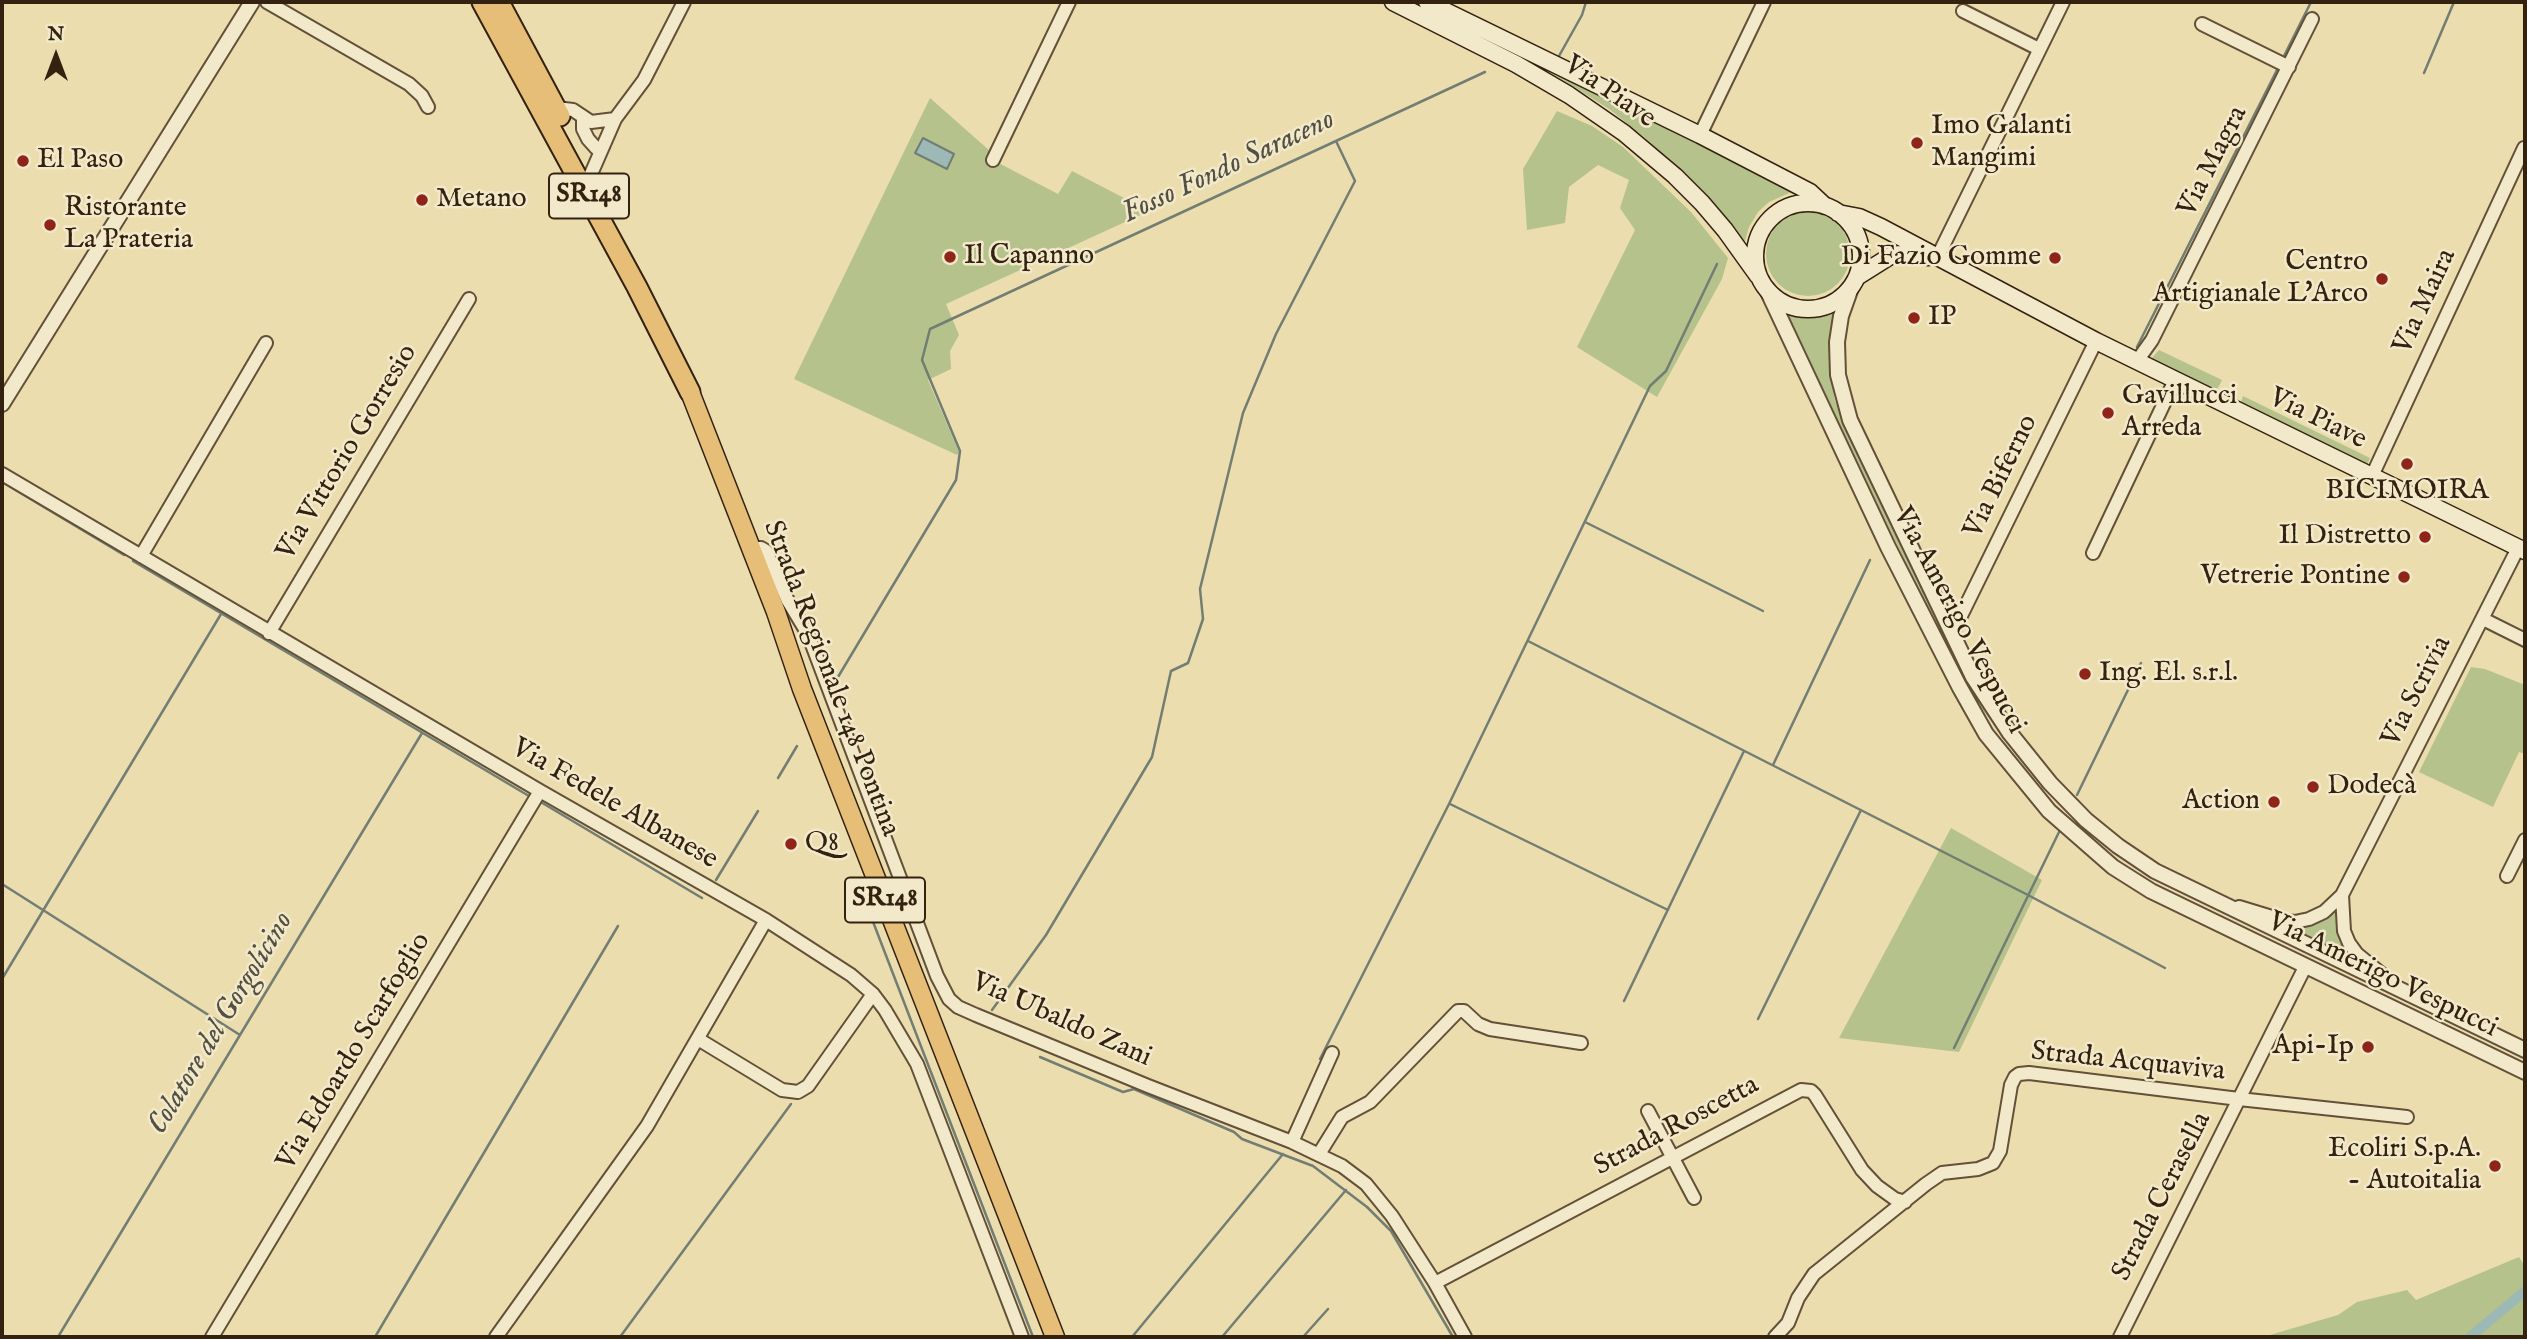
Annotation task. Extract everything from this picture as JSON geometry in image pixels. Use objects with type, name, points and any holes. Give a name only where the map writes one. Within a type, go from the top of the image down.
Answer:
[{"type":"highway","name":"Strada Regionale 148 Pontina","points":[[482,2],[593,205],[690,392]]},
{"type":"highway","name":"Strada Regionale 148 Pontina","points":[[499,2],[645,282],[690,392]]},
{"type":"main road","name":"Via Piave","points":[[1393,2],[1516,64],[1569,95],[1624,133],[1702,203],[1758,276]]},
{"type":"main road","name":"Via Piave","points":[[1427,2],[1700,135],[1810,192],[1832,209],[1881,227],[2096,341],[2522,550]]},
{"type":"main road","points":[[1808,203],[1832,209],[1849,222],[1858,242],[1861,263],[1855,281],[1835,302],[1812,309],[1788,305],[1768,292],[1758,276],[1756,250],[1764,226],[1776,214],[1791,206],[1808,203]]},
{"type":"main road","name":"Via Piave","points":[[1855,281],[1886,257],[1898,253],[1937,258]]},
{"type":"main road","name":"Strada Regionale 148 Pontina","points":[[690,392],[802,689],[1055,1337]]},
{"type":"street","points":[[2,404],[252,2]]},
{"type":"street","points":[[267,2],[409,84],[422,96],[428,107]]},
{"type":"street","points":[[591,174],[615,119],[644,80],[684,2]]},
{"type":"street","points":[[993,160],[1069,2]]},
{"type":"street","points":[[1700,135],[1764,2]]},
{"type":"street","points":[[1937,258],[2063,2]]},
{"type":"street","points":[[1963,11],[2039,49]]},
{"type":"street","name":"Via Magra","points":[[2137,361],[2152,340],[2312,19]]},
{"type":"street","points":[[2202,24],[2289,66]]},
{"type":"street","points":[[556,108],[573,110],[591,122],[615,119]]},
{"type":"street","points":[[583,118],[583,130],[588,139],[596,148],[601,149]]},
{"type":"street","name":"Via Maira","points":[[2372,476],[2524,148]]},
{"type":"street","name":"Via Amerigo Vespucci","points":[[1855,281],[1841,316],[1837,342],[1838,375],[1843,398],[1863,451],[1973,677],[2009,732],[2050,783],[2086,820],[2155,871],[2525,1050]]},
{"type":"street","name":"Via Amerigo Vespucci","points":[[1768,292],[1934,640],[1986,734],[2049,811],[2113,867],[2151,891],[2525,1072]]},
{"type":"street","name":"Via Vittorio Gorresio","points":[[269,633],[469,299]]},
{"type":"street","name":"Via Biferno","points":[[1952,634],[2096,341]]},
{"type":"street","points":[[141,556],[266,343]]},
{"type":"street","points":[[2093,553],[2175,380]]},
{"type":"street","name":"Via Fedele Albanese","points":[[2,474],[269,633],[766,920],[847,972],[873,994],[897,1028],[921,1074],[1022,1337]]},
{"type":"street","name":"Via Ubaldo Zani","points":[[751,548],[766,551],[788,601],[799,614],[808,634],[932,964],[949,999],[958,1007],[976,1015],[1292,1142],[1349,1171],[1373,1192],[1401,1230],[1465,1337]]},
{"type":"street","name":"Via Scrivia","points":[[2211,900],[2295,922],[2324,912],[2342,895],[2483,619],[2522,550]]},
{"type":"street","points":[[2483,619],[2525,640]]},
{"type":"street","name":"Via Edoardo Scarfoglio","points":[[212,1337],[540,791]]},
{"type":"street","points":[[2507,876],[2525,840]]},
{"type":"street","points":[[2342,895],[2344,931],[2348,943],[2363,960],[2407,993]]},
{"type":"street","points":[[496,1337],[648,1126],[766,920]]},
{"type":"street","name":"Strada Cerasella","points":[[2120,1337],[2305,967]]},
{"type":"street","points":[[698,1039],[782,1090],[798,1092],[808,1086],[873,994]]},
{"type":"street","points":[[1319,1154],[1342,1116],[1370,1102],[1458,1011],[1464,1011],[1478,1024],[1490,1029],[1581,1043]]},
{"type":"street","points":[[2504,1040],[2525,1042]]},
{"type":"street","points":[[1292,1142],[1332,1053]]},
{"type":"street","name":"Strada Acquaviva","points":[[1775,1337],[1788,1323],[1803,1289],[1814,1274],[1942,1173],[1983,1168],[1993,1163],[2000,1151],[2011,1085],[2019,1074],[2407,1117]]},
{"type":"street","name":"Strada Roscetta","points":[[1435,1283],[1793,1093],[1807,1090],[1818,1098],[1862,1170],[1877,1186],[1895,1199],[1905,1202]]},
{"type":"street","points":[[1648,1111],[1694,1198]]},
{"type":"green space","points":[[1409,2],[1415,2],[1796,190],[1769,202],[1758,212],[1749,227],[1744,244],[1690,180],[1643,136],[1609,109],[1544,68]]},
{"type":"green space","name":"Il Capanno","points":[[930,98],[990,151],[987,157],[1058,194],[1072,171],[1149,211],[946,304],[959,335],[950,351],[951,369],[928,380],[959,452],[957,455],[794,379]]},
{"type":"green space","points":[[1557,111],[1592,126],[1623,147],[1691,212],[1728,258],[1722,279],[1657,397],[1577,347],[1635,230],[1620,208],[1629,180],[1598,165],[1569,187],[1565,223],[1527,230],[1523,169]]},
{"type":"green space","points":[[1800,212],[1816,212],[1832,219],[1843,230],[1850,246],[1847,270],[1838,284],[1816,296],[1800,296],[1784,289],[1773,278],[1766,262],[1766,246],[1773,230],[1784,219]]},
{"type":"green space","points":[[1837,311],[1829,364],[1835,401],[1901,543],[1964,668],[2102,836],[2525,1055],[2525,1060],[2145,873],[2097,838],[2027,769],[1982,709],[1963,678],[1787,315],[1813,318]]},
{"type":"green space","points":[[2159,350],[2222,380],[2216,392],[2150,360]]},
{"type":"green space","points":[[2243,396],[2370,458],[2367,465],[2241,402]]},
{"type":"green space","points":[[2471,667],[2485,669],[2525,685],[2525,754],[2519,752],[2493,807],[2419,772]]},
{"type":"green space","points":[[1951,828],[2042,880],[1959,1052],[1839,1038]]},
{"type":"green space","points":[[2336,910],[2358,959],[2284,924],[2332,911]]},
{"type":"green space","points":[[2519,1257],[2525,1266],[2525,1337],[2263,1337],[2338,1315],[2357,1302],[2407,1290],[2416,1300]]},
{"type":"water","points":[[923,138],[954,154],[947,169],[915,153]]},
{"type":"waterway","name":"Fosso Fondo Saraceno","points":[[1559,56],[1582,15],[1586,2]]},
{"type":"waterway","points":[[2282,60],[2311,2]]},
{"type":"waterway","points":[[2424,73],[2454,2]]},
{"type":"waterway","points":[[2137,347],[2279,66]]},
{"type":"waterway","name":"Fosso Fondo Saraceno","points":[[835,682],[956,480],[960,451],[922,360],[930,329],[1485,72]]},
{"type":"waterway","points":[[992,1010],[1046,935],[1152,757],[1171,671],[1188,663],[1203,619],[1200,589],[1243,413],[1276,334],[1355,181],[1336,141]]},
{"type":"waterway","points":[[1320,1059],[1449,804],[1650,386],[1666,371],[1717,264]]},
{"type":"waterway","points":[[2,482],[124,555]]},
{"type":"waterway","points":[[1585,522],[1763,611]]},
{"type":"waterway","points":[[1773,765],[1870,560]]},
{"type":"waterway","points":[[133,561],[529,796]]},
{"type":"waterway","points":[[2,979],[221,614]]},
{"type":"waterway","points":[[1528,641],[2028,895],[2165,968]]},
{"type":"waterway","points":[[2077,795],[2141,663]]},
{"type":"waterway","name":"Colatore del Gorgolicino","points":[[58,1337],[422,733]]},
{"type":"waterway","name":"Fosso Fondo Saraceno","points":[[778,778],[797,746]]},
{"type":"waterway","points":[[1624,1001],[1744,751]]},
{"type":"waterway","points":[[539,801],[702,898]]},
{"type":"waterway","points":[[1450,804],[1668,910]]},
{"type":"waterway","points":[[1758,1019],[1861,810]]},
{"type":"waterway","name":"Fosso Fondo Saraceno","points":[[716,880],[758,811]]},
{"type":"waterway","points":[[1954,1048],[2060,830]]},
{"type":"waterway","points":[[2,884],[240,1035]]},
{"type":"waterway","points":[[865,901],[1033,1337]]},
{"type":"waterway","points":[[375,1337],[618,926]]},
{"type":"waterway","points":[[1040,1057],[1123,1092],[1134,1089],[1234,1132],[1242,1139],[1313,1166],[1367,1207],[1391,1231],[1453,1337]]},
{"type":"waterway","points":[[620,1337],[791,1104]]},
{"type":"waterway","points":[[1132,1337],[1283,1154]]},
{"type":"waterway","points":[[1222,1337],[1346,1190]]},
{"type":"waterway","points":[[2470,1337],[2525,1291]]},
{"type":"waterway","points":[[1303,1337],[1328,1309]]},
{"type":"place","name":"Imo Galanti Mangimi","points":[[1917,143]]},
{"type":"place","name":"El Paso","points":[[23,161]]},
{"type":"place","name":"Metano","points":[[422,200]]},
{"type":"place","name":"Ristorante La Prateria","points":[[50,225]]},
{"type":"place","name":"Il Capanno","points":[[950,257]]},
{"type":"place","name":"Di Fazio Gomme","points":[[2055,258]]},
{"type":"place","name":"Centro Artigianale L'Arco","points":[[2382,279]]},
{"type":"place","name":"IP","points":[[1914,318]]},
{"type":"place","name":"Gavillucci Arreda","points":[[2108,413]]},
{"type":"place","name":"BICIMOIRA","points":[[2407,464]]},
{"type":"place","name":"Il Distretto","points":[[2425,537]]},
{"type":"place","name":"Vetrerie Pontine","points":[[2404,577]]},
{"type":"place","name":"Ing. El. s.r.l.","points":[[2085,674]]},
{"type":"place","name":"Dodecà","points":[[2313,787]]},
{"type":"place","name":"Action","points":[[2274,802]]},
{"type":"place","name":"Q8","points":[[791,844]]},
{"type":"place","name":"Api-Ip","points":[[2368,1047]]},
{"type":"place","name":"Ecoliri S.p.A. - Autoitalia","points":[[2495,1166]]}]
